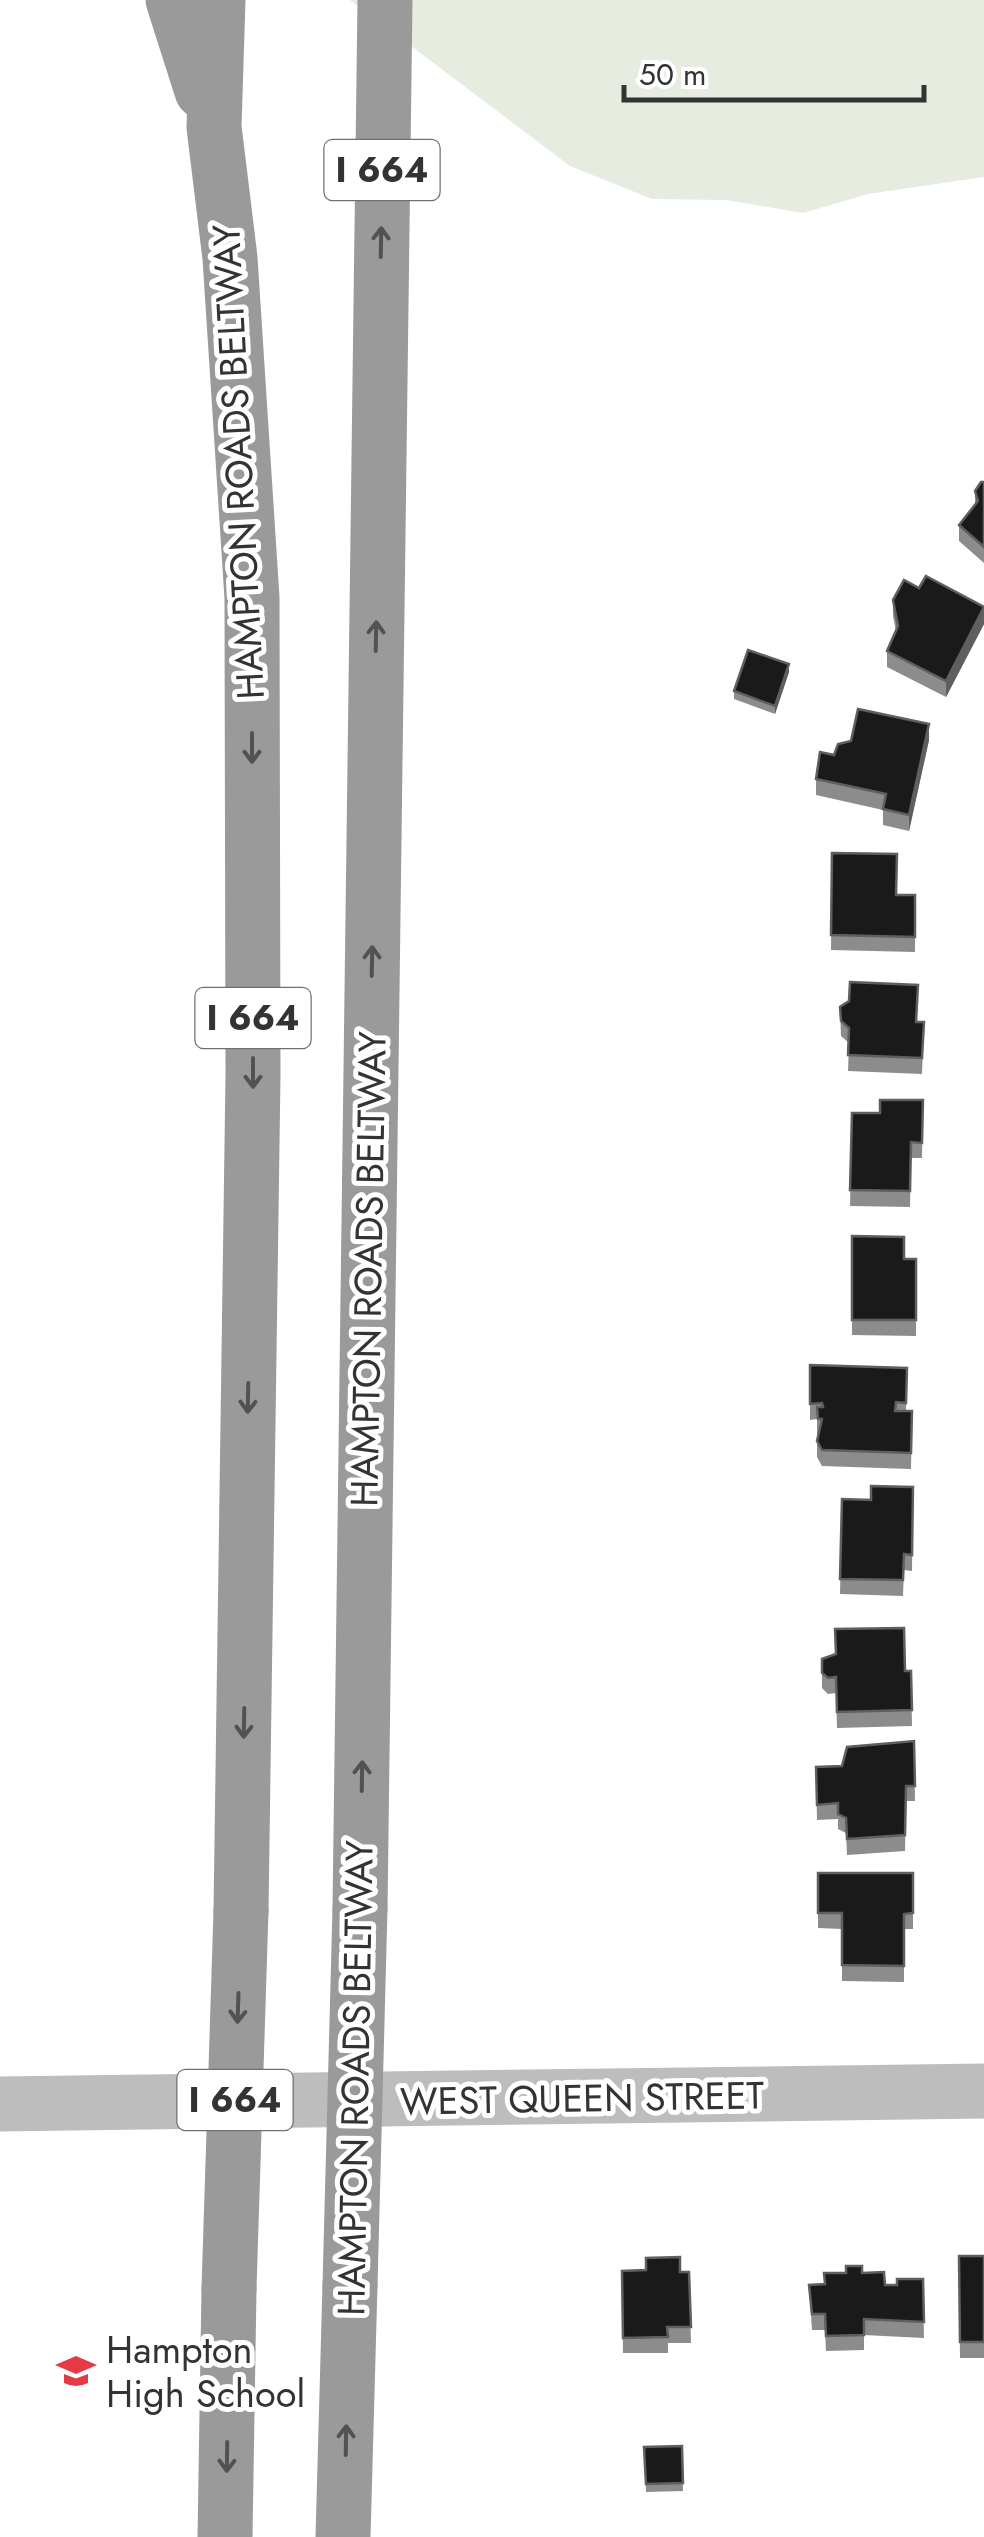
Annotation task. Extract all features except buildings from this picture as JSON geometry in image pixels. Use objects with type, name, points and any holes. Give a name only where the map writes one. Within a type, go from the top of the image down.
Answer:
[{"type":"highway","points":[[173,0],[214,127]]},
{"type":"highway","points":[[214,127],[218,0]]},
{"type":"highway","name":"HAMPTON ROADS BELTWAY","points":[[344,2537],[360,1909],[385,0]]},
{"type":"highway","name":"HAMPTON ROADS BELTWAY","points":[[214,127],[230,258],[252,598],[253,1075],[241,1911],[226,2537]]},
{"type":"main road","name":"WEST QUEEN STREET","points":[[0,2104],[984,2091]]},
{"type":"shaded area","points":[[350,0],[984,0],[984,177],[868,194],[803,213],[726,200],[652,199],[570,166]]},
{"type":"place","name":"Hampton High School","points":[[76,2371]]}]
